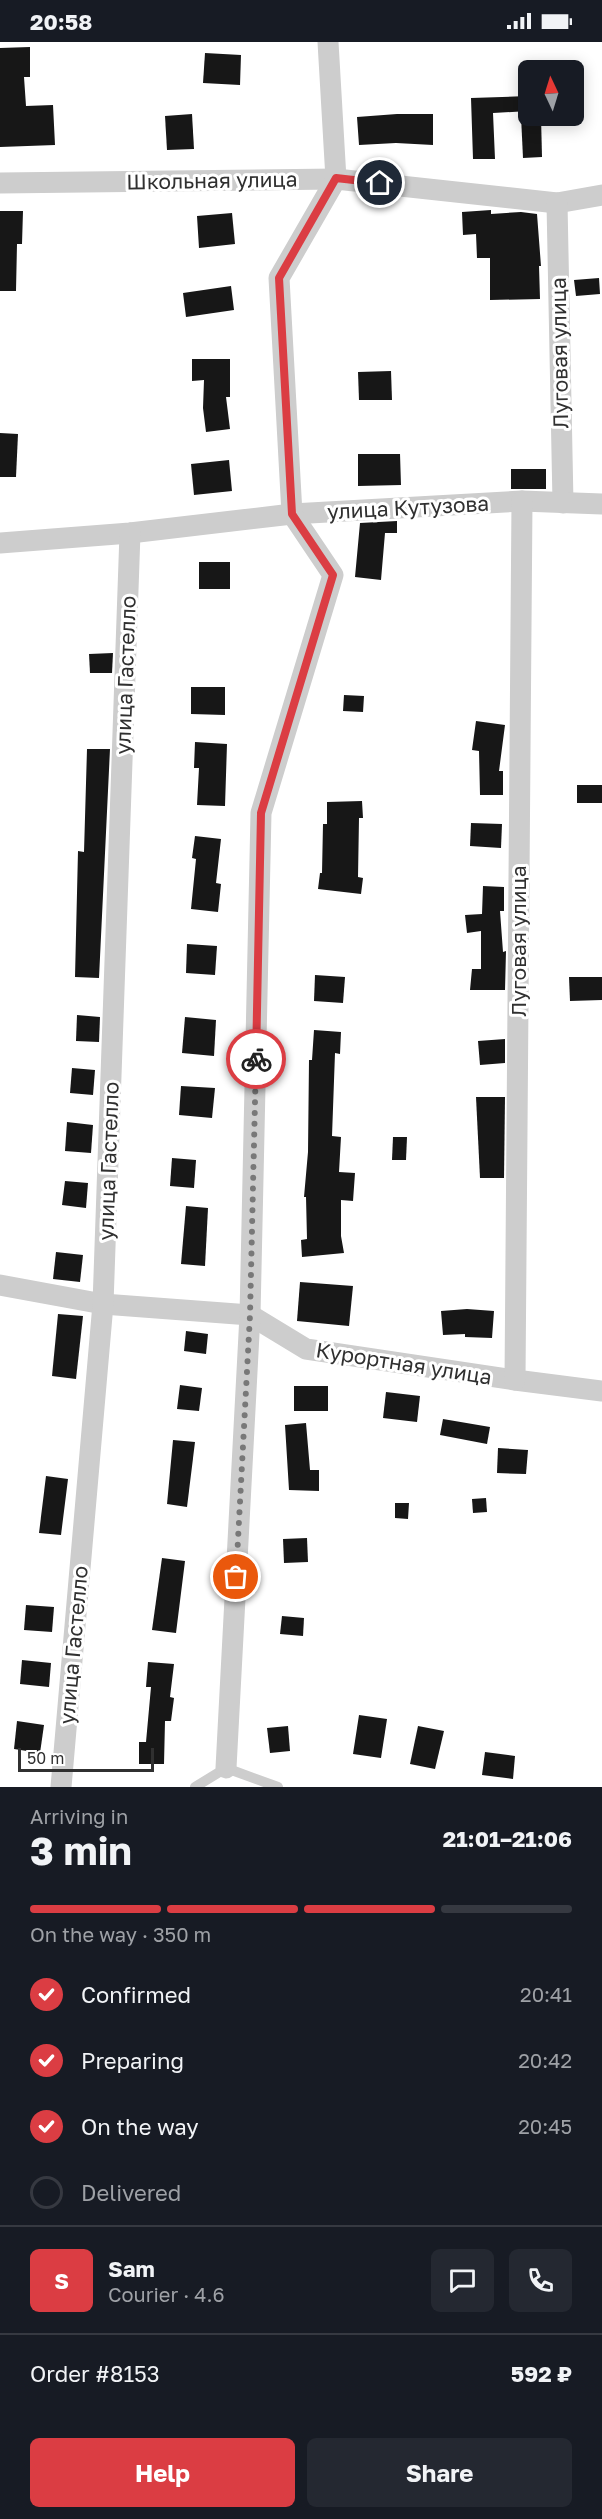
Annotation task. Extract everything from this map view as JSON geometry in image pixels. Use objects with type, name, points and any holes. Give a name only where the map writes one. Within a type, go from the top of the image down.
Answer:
[{"type":"street","points":[[226,1768],[250,1315],[261,813],[333,575],[292,514],[279,278],[336,178],[328,42]]},
{"type":"street","name":"Школьная улица","points":[[0,183],[336,178],[557,202],[602,195]]},
{"type":"street","name":"Луговая улица","points":[[557,202],[563,503]]},
{"type":"street","name":"Луговая улица","points":[[515,1380],[522,501]]},
{"type":"street","name":"улица Кутузова","points":[[0,543],[130,533],[292,514],[522,501],[602,504]]},
{"type":"street","name":"улица Гастелло","points":[[61,1787],[103,1304],[130,533]]},
{"type":"street","name":"Курортная улица","points":[[0,1285],[103,1304],[250,1315],[306,1348],[602,1391]]},
{"type":"lane","points":[[195,1787],[226,1768],[278,1787]]},
{"type":"building","points":[[30,47],[30,77],[24,77],[26,106],[53,105],[55,145],[0,147],[0,48]]},
{"type":"building","points":[[205,53],[241,55],[240,85],[203,83]]},
{"type":"building","points":[[518,96],[518,112],[493,113],[495,159],[473,159],[471,98]]},
{"type":"building","points":[[192,114],[194,149],[167,150],[165,116]]},
{"type":"building","points":[[433,114],[433,145],[396,143],[359,145],[357,117]]},
{"type":"building","points":[[521,126],[541,126],[542,157],[523,158]]},
{"type":"building","points":[[491,210],[491,214],[521,212],[537,214],[541,266],[539,266],[540,299],[490,300],[490,258],[477,258],[476,234],[463,235],[462,212]]},
{"type":"building","points":[[0,211],[23,211],[22,244],[17,244],[16,291],[0,291]]},
{"type":"building","points":[[232,213],[235,244],[199,248],[197,216]]},
{"type":"building","points":[[599,278],[600,294],[576,296],[574,280]]},
{"type":"building","points":[[231,286],[234,310],[186,317],[183,293]]},
{"type":"building","points":[[192,359],[230,359],[230,397],[226,397],[230,429],[206,432],[203,408],[204,380],[192,381]]},
{"type":"building","points":[[391,371],[392,400],[359,400],[358,372]]},
{"type":"building","points":[[0,433],[18,434],[16,477],[0,477]]},
{"type":"building","points":[[358,454],[400,454],[401,485],[358,486]]},
{"type":"building","points":[[229,460],[232,491],[194,495],[191,464]]},
{"type":"building","points":[[511,469],[546,469],[546,489],[511,489]]},
{"type":"building","points":[[397,521],[397,533],[385,533],[381,580],[355,577],[360,523]]},
{"type":"building","points":[[199,562],[230,562],[230,589],[199,589]]},
{"type":"building","points":[[113,653],[112,673],[90,673],[89,654]]},
{"type":"building","points":[[191,687],[225,687],[225,715],[191,714]]},
{"type":"building","points":[[344,695],[364,696],[363,712],[343,711]]},
{"type":"building","points":[[476,721],[505,725],[499,771],[503,771],[503,795],[480,795],[479,751],[472,750]]},
{"type":"building","points":[[195,742],[227,744],[225,806],[197,805],[199,768],[194,768]]},
{"type":"building","points":[[87,749],[110,749],[99,978],[75,977],[78,851],[84,852]]},
{"type":"building","points":[[577,785],[602,785],[602,803],[577,803]]},
{"type":"building","points":[[362,801],[363,818],[359,818],[358,877],[363,878],[361,894],[318,889],[320,873],[322,873],[323,824],[327,824],[327,802]]},
{"type":"building","points":[[471,823],[502,824],[501,848],[470,846]]},
{"type":"building","points":[[195,836],[221,839],[216,883],[221,884],[218,912],[191,909],[196,859],[192,858]]},
{"type":"building","points":[[483,886],[504,887],[504,911],[500,911],[503,952],[506,951],[505,990],[470,990],[472,969],[481,969],[481,931],[467,933],[465,915],[482,914]]},
{"type":"building","points":[[187,944],[217,946],[215,975],[186,973]]},
{"type":"building","points":[[315,975],[345,977],[343,1003],[314,1001]]},
{"type":"building","points":[[569,977],[602,977],[602,1000],[570,1001]]},
{"type":"building","points":[[77,1015],[100,1017],[99,1042],[76,1041]]},
{"type":"building","points":[[185,1017],[216,1020],[214,1056],[182,1053]]},
{"type":"building","points":[[314,1030],[341,1032],[340,1054],[335,1053],[332,1136],[341,1137],[339,1172],[355,1173],[353,1201],[341,1200],[341,1236],[344,1253],[302,1257],[301,1240],[307,1239],[306,1197],[304,1197],[308,1152],[309,1060],[312,1060]]},
{"type":"building","points":[[505,1039],[505,1063],[480,1065],[478,1041]]},
{"type":"building","points":[[72,1068],[95,1070],[93,1095],[70,1093]]},
{"type":"building","points":[[181,1086],[215,1088],[212,1118],[179,1115]]},
{"type":"building","points":[[476,1097],[505,1097],[504,1178],[480,1178]]},
{"type":"building","points":[[67,1122],[93,1125],[91,1153],[65,1151]]},
{"type":"building","points":[[393,1137],[407,1137],[406,1160],[392,1160]]},
{"type":"building","points":[[172,1158],[196,1160],[194,1188],[170,1186]]},
{"type":"building","points":[[65,1181],[88,1183],[86,1208],[62,1205]]},
{"type":"building","points":[[186,1206],[208,1208],[205,1266],[181,1264]]},
{"type":"building","points":[[56,1252],[83,1255],[80,1282],[53,1279]]},
{"type":"building","points":[[300,1282],[353,1286],[349,1326],[297,1321]]},
{"type":"building","points":[[467,1309],[494,1311],[492,1338],[465,1337],[465,1334],[443,1335],[441,1311]]},
{"type":"building","points":[[58,1314],[83,1316],[76,1379],[52,1376]]},
{"type":"building","points":[[186,1331],[208,1334],[206,1354],[184,1351]]},
{"type":"building","points":[[180,1385],[202,1388],[199,1411],[177,1409]]},
{"type":"building","points":[[294,1386],[328,1386],[328,1411],[294,1411]]},
{"type":"building","points":[[386,1392],[420,1396],[417,1422],[383,1418]]},
{"type":"building","points":[[443,1419],[490,1427],[487,1444],[440,1435]]},
{"type":"building","points":[[306,1423],[310,1470],[319,1470],[319,1491],[289,1490],[285,1425]]},
{"type":"building","points":[[173,1440],[195,1442],[187,1507],[167,1504]]},
{"type":"building","points":[[498,1448],[528,1450],[526,1474],[497,1473]]},
{"type":"building","points":[[46,1476],[68,1479],[61,1535],[39,1533]]},
{"type":"building","points":[[486,1498],[487,1512],[473,1513],[472,1499]]},
{"type":"building","points":[[395,1503],[409,1503],[408,1519],[395,1518]]},
{"type":"building","points":[[307,1538],[308,1562],[284,1563],[283,1539]]},
{"type":"building","points":[[162,1558],[185,1561],[176,1633],[152,1630]]},
{"type":"building","points":[[26,1605],[54,1607],[52,1632],[24,1630]]},
{"type":"building","points":[[282,1616],[304,1618],[303,1636],[280,1634]]},
{"type":"building","points":[[22,1660],[51,1663],[49,1687],[20,1684]]},
{"type":"building","points":[[148,1662],[174,1664],[170,1697],[174,1698],[171,1721],[165,1721],[164,1764],[139,1764],[139,1742],[146,1742],[151,1687],[146,1687]]},
{"type":"building","points":[[359,1715],[387,1719],[381,1758],[353,1754]]},
{"type":"building","points":[[17,1721],[44,1725],[40,1753],[14,1749]]},
{"type":"building","points":[[288,1726],[290,1751],[270,1753],[267,1728]]},
{"type":"building","points":[[418,1726],[444,1731],[435,1769],[410,1764]]},
{"type":"building","points":[[485,1752],[515,1756],[513,1779],[482,1775]]},
{"type":"way so far","points":[[236,1577],[250,1315],[256,1059]]},
{"type":"route","points":[[256,1059],[261,813],[333,575],[292,514],[279,278],[336,178],[380,183]]}]
